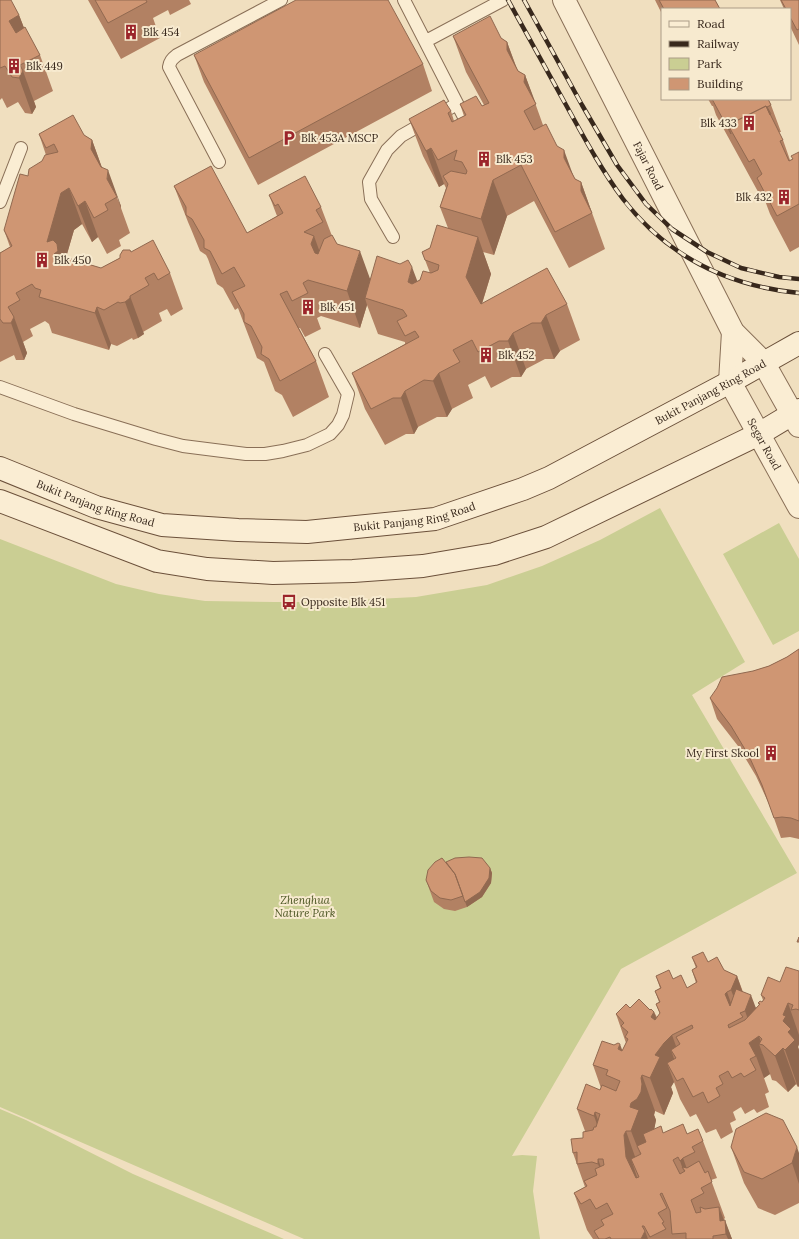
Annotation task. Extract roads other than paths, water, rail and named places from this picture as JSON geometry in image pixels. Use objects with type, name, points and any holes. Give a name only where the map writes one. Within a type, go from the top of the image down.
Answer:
[{"type":"main road","name":"Fajar Road","points":[[564,0],[733,332],[764,362]]},
{"type":"main road","points":[[730,382],[733,332]]},
{"type":"main road","name":"Bukit Panjang Ring Road","points":[[0,468],[96,507],[162,525],[238,530],[307,532],[435,519],[523,489],[549,478],[730,382],[799,343]]},
{"type":"main road","points":[[0,501],[157,561],[207,569],[273,573],[353,570],[423,566],[494,554],[546,537],[797,417],[764,362]]},
{"type":"main road","name":"Segar Road","points":[[730,382],[799,507]]},
{"type":"lane","points":[[219,162],[169,67],[170,62],[177,55],[281,0]]},
{"type":"lane","points":[[404,0],[466,119]]},
{"type":"lane","points":[[426,41],[503,0]]},
{"type":"lane","points":[[262,10],[269,22]]},
{"type":"lane","points":[[245,19],[252,32]]},
{"type":"lane","points":[[393,237],[371,199],[369,182],[387,150],[401,136],[457,104]]},
{"type":"lane","points":[[0,202],[21,148]]},
{"type":"lane","points":[[0,387],[74,414],[156,440],[183,446],[246,454],[265,454],[307,445],[330,434],[338,425],[352,392],[325,354]]},
{"type":"railway","points":[[508,0],[596,157],[623,199],[640,219],[659,237],[679,252],[701,265],[748,283],[799,293]]},
{"type":"railway","points":[[524,0],[617,165],[646,204],[672,229],[707,252],[741,268],[779,277],[799,279]]},
{"type":"place","name":"Blk 454","points":[[131,32]]},
{"type":"place","name":"Blk 449","points":[[14,66]]},
{"type":"place","name":"Blk 433","points":[[749,123]]},
{"type":"place","name":"Blk 453A MSCP","points":[[289,138]]},
{"type":"place","name":"Blk 453","points":[[484,159]]},
{"type":"place","name":"Blk 432","points":[[784,197]]},
{"type":"place","name":"Blk 450","points":[[42,260]]},
{"type":"place","name":"Blk 451","points":[[308,307]]},
{"type":"place","name":"Blk 452","points":[[486,355]]},
{"type":"place","name":"Opposite Blk 451","points":[[289,602]]},
{"type":"place","name":"My First Skool","points":[[771,753]]},
{"type":"park label","name":"Zhenghua Nature Park","points":[[305,906]]}]
